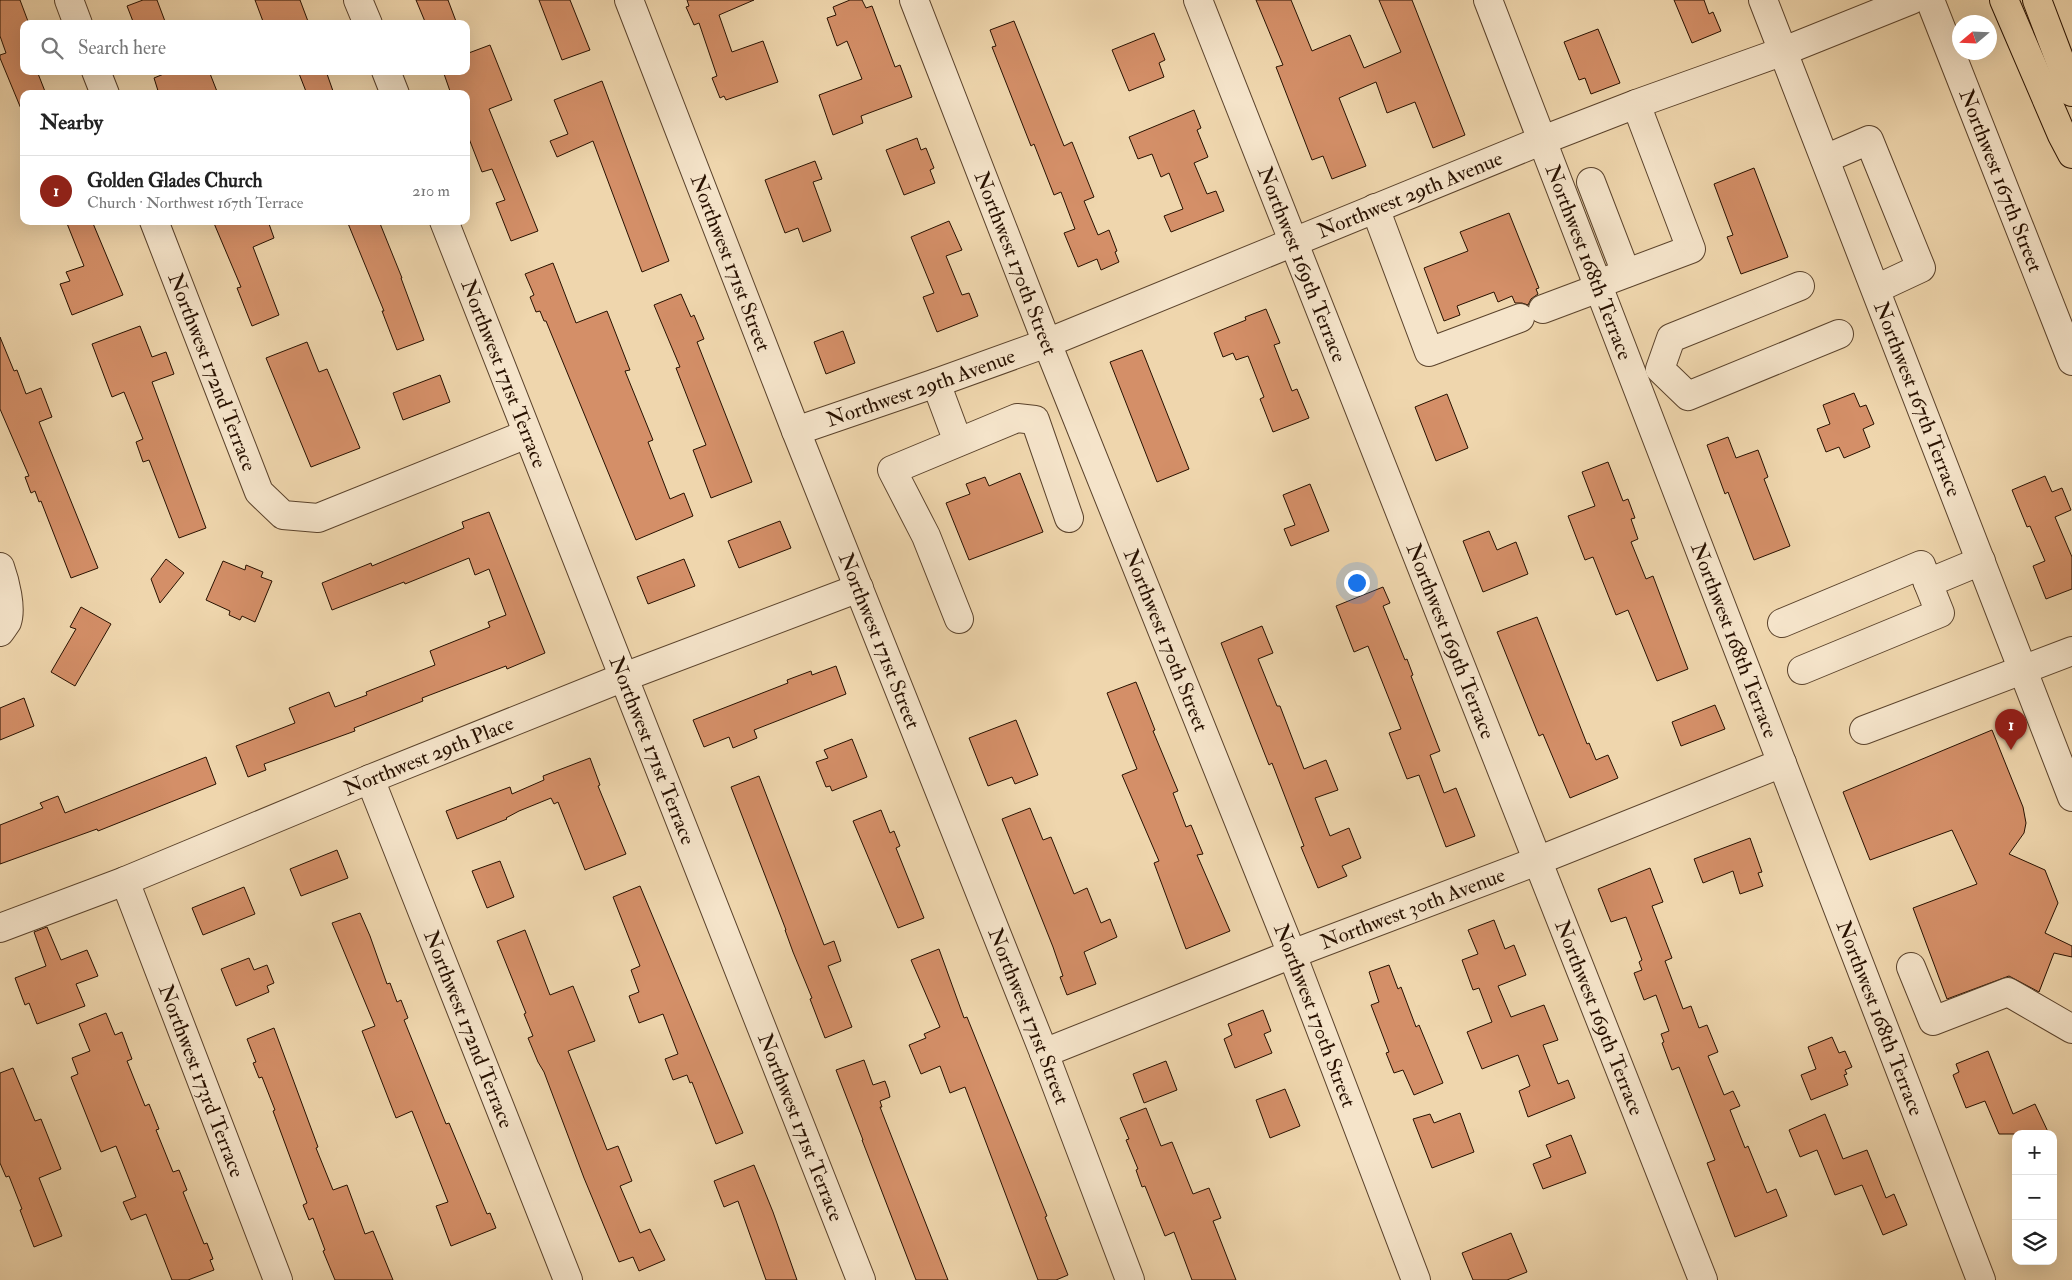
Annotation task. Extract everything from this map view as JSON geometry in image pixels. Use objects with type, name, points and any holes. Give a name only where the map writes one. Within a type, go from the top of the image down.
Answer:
[{"type":"highway","points":[[2004,0],[2072,154]]},
{"type":"highway","points":[[2037,0],[2072,92]]},
{"type":"street","points":[[68,0],[76,20]]},
{"type":"street","points":[[358,0],[366,20]]},
{"type":"street","name":"Northwest 171st Street","points":[[629,0],[796,431],[1044,1053],[1130,1280]]},
{"type":"street","name":"Northwest 170th Street","points":[[914,0],[1047,343],[1292,954],[1416,1280]]},
{"type":"street","name":"Northwest 169th Terrace","points":[[1198,0],[1703,1280]]},
{"type":"street","name":"Northwest 168th Terrace","points":[[1488,0],[1981,1280]]},
{"type":"street","name":"Northwest 167th Terrace","points":[[1763,0],[2072,797]]},
{"type":"street","name":"Northwest 29th Avenue","points":[[796,431],[1047,343],[1543,140],[1636,104],[1784,51],[1911,0]]},
{"type":"street","name":"Northwest 167th Street","points":[[1930,0],[2072,361]]},
{"type":"street","points":[[98,75],[103,90]]},
{"type":"street","points":[[388,75],[393,90]]},
{"type":"street","points":[[1375,208],[1429,352],[1532,314],[1626,273],[1691,249],[1636,104]]},
{"type":"street","points":[[1825,159],[1869,140],[1920,268],[1876,289]]},
{"type":"street","points":[[1591,182],[1626,273]]},
{"type":"street","name":"Northwest 172nd Terrace","points":[[156,225],[259,492],[284,515],[318,518],[527,434]]},
{"type":"street","name":"Northwest 171st Terrace","points":[[446,225],[861,1280]]},
{"type":"street","points":[[1634,380],[1660,369],[1671,338],[1800,286]]},
{"type":"street","points":[[1660,369],[1688,396],[1840,334]]},
{"type":"street","points":[[936,383],[958,442]]},
{"type":"street","points":[[959,619],[926,536],[892,470],[1017,418],[1035,420],[1069,518]]},
{"type":"street","points":[[1928,583],[1981,561]]},
{"type":"street","points":[[1782,623],[1921,565],[1940,614],[1802,670]]},
{"type":"street","points":[[0,567],[5,580],[8,602],[4,627]]},
{"type":"street","name":"Northwest 29th Place","points":[[0,928],[125,881],[370,779],[624,678],[859,588]]},
{"type":"street","points":[[1864,730],[2072,651]]},
{"type":"street","name":"Northwest 30th Avenue","points":[[1044,1053],[1292,954],[1537,861],[1782,763]]},
{"type":"street","name":"Northwest 172nd Terrace","points":[[370,779],[568,1280]]},
{"type":"street","name":"Northwest 173rd Terrace","points":[[125,881],[278,1280]]},
{"type":"street","points":[[1911,967],[1933,1020],[2008,992],[2072,1028]]},
{"type":"building","points":[[0,0],[20,0],[28,20],[20,20],[20,75],[39,75],[44,90],[20,90],[20,106],[0,58],[0,55],[6,53],[0,36]]},
{"type":"building","points":[[143,0],[157,0],[164,20],[132,20],[127,6]]},
{"type":"building","points":[[255,0],[300,0],[308,20],[262,20]]},
{"type":"building","points":[[416,0],[448,0],[456,20],[424,20]]},
{"type":"building","points":[[539,0],[570,0],[590,50],[562,60]]},
{"type":"building","points":[[687,0],[754,0],[719,15],[732,52],[763,41],[778,82],[726,100],[724,96],[720,98],[712,78],[717,76],[699,23],[694,25],[686,7],[689,6]]},
{"type":"building","points":[[850,0],[862,0],[866,8],[872,6],[895,67],[900,65],[912,97],[861,116],[863,123],[833,135],[819,95],[862,79],[847,41],[837,46],[827,18],[836,15],[833,7]]},
{"type":"building","points":[[1256,0],[1291,0],[1312,51],[1350,35],[1364,68],[1401,52],[1379,0],[1412,0],[1465,135],[1433,148],[1415,102],[1387,113],[1376,82],[1339,98],[1366,166],[1332,179],[1323,156],[1312,160],[1276,67],[1283,65]]},
{"type":"building","points":[[1674,0],[1704,0],[1709,14],[1713,12],[1721,31],[1692,43]]},
{"type":"building","points":[[1014,21],[1064,146],[1072,142],[1094,197],[1084,201],[1098,235],[1109,230],[1117,251],[1115,252],[1119,262],[1101,270],[1097,259],[1078,267],[1064,233],[1075,229],[1061,192],[1054,195],[1034,144],[1031,146],[992,47],[996,46],[990,30]]},
{"type":"building","points":[[1598,29],[1620,83],[1591,94],[1585,78],[1579,80],[1564,42]]},
{"type":"building","points":[[1154,33],[1165,60],[1159,63],[1164,77],[1129,91],[1112,50]]},
{"type":"building","points":[[490,45],[512,100],[489,109],[538,231],[511,241],[496,203],[505,200],[492,169],[482,172],[470,141],[470,90],[450,90],[444,75],[470,75],[470,52]]},
{"type":"building","points":[[161,75],[211,75],[216,90],[158,90],[154,78]]},
{"type":"building","points":[[300,75],[327,75],[333,90],[305,90]]},
{"type":"building","points":[[602,81],[669,261],[642,272],[593,141],[557,157],[550,141],[568,134],[554,100]]},
{"type":"building","points":[[1194,110],[1201,128],[1197,130],[1208,157],[1194,163],[1207,194],[1216,191],[1224,211],[1171,232],[1164,216],[1183,209],[1169,173],[1161,177],[1152,154],[1138,159],[1129,137]]},
{"type":"building","points":[[917,138],[921,150],[926,148],[934,168],[930,170],[935,183],[904,195],[886,150]]},
{"type":"building","points":[[815,161],[822,179],[813,182],[831,231],[803,242],[798,228],[785,233],[765,180]]},
{"type":"building","points":[[1754,168],[1788,257],[1741,274],[1727,237],[1733,235],[1714,184]]},
{"type":"building","points":[[1509,213],[1539,288],[1536,289],[1538,294],[1531,299],[1528,305],[1515,303],[1512,296],[1498,302],[1494,292],[1457,306],[1460,315],[1444,321],[1424,268],[1468,251],[1460,232]]},
{"type":"building","points":[[949,221],[962,250],[946,256],[962,295],[969,293],[978,316],[937,332],[923,297],[934,293],[911,237]]},
{"type":"building","points":[[68,225],[94,225],[123,295],[72,315],[60,284],[70,281],[66,272],[84,266]]},
{"type":"building","points":[[215,225],[269,225],[274,238],[253,247],[279,315],[252,326],[237,288],[241,287]]},
{"type":"building","points":[[349,225],[381,225],[424,340],[397,350],[382,311],[384,311]]},
{"type":"building","points":[[553,263],[576,323],[607,311],[630,370],[625,371],[653,440],[648,442],[670,499],[684,493],[693,516],[636,540],[546,321],[544,321],[540,311],[536,312],[530,297],[534,295],[525,274]]},
{"type":"building","points":[[681,294],[691,317],[694,315],[704,339],[697,342],[752,482],[711,498],[693,450],[706,445],[676,368],[680,367],[654,305]]},
{"type":"building","points":[[1266,309],[1280,343],[1274,345],[1292,391],[1297,389],[1309,418],[1273,432],[1260,399],[1264,397],[1248,356],[1236,360],[1233,353],[1223,357],[1214,333],[1246,320],[1245,317]]},
{"type":"building","points":[[140,326],[152,357],[166,352],[174,374],[152,382],[206,528],[179,538],[149,460],[143,462],[136,442],[143,439],[124,392],[112,397],[92,344]]},
{"type":"building","points":[[843,331],[855,363],[826,374],[814,342]]},
{"type":"building","points":[[0,337],[14,371],[17,370],[26,394],[41,388],[52,417],[39,422],[98,568],[71,578],[41,501],[39,502],[35,491],[31,493],[25,477],[29,476],[0,409]]},
{"type":"building","points":[[307,342],[319,372],[327,369],[360,448],[311,467],[266,358]]},
{"type":"building","points":[[1142,350],[1189,469],[1157,482],[1110,362]]},
{"type":"building","points":[[440,375],[450,402],[403,420],[393,393]]},
{"type":"building","points":[[1854,393],[1860,407],[1866,405],[1874,424],[1863,429],[1870,447],[1844,458],[1839,447],[1826,452],[1817,429],[1830,424],[1823,405]]},
{"type":"building","points":[[1447,394],[1468,448],[1436,461],[1415,407]]},
{"type":"building","points":[[1728,437],[1736,458],[1758,450],[1768,477],[1764,479],[1790,546],[1754,560],[1728,492],[1725,494],[1707,445]]},
{"type":"building","points":[[1608,462],[1623,501],[1628,499],[1635,518],[1631,519],[1638,539],[1631,542],[1646,579],[1653,576],[1688,669],[1657,681],[1628,610],[1616,615],[1593,557],[1585,560],[1568,516],[1595,506],[1582,472]]},
{"type":"building","points":[[1020,473],[1043,532],[969,560],[946,503],[970,494],[966,484],[985,477],[989,486]]},
{"type":"building","points":[[2045,476],[2052,492],[2062,488],[2071,510],[2055,517],[2072,557],[2072,589],[2046,599],[2033,566],[2045,561],[2030,526],[2027,527],[2012,490]]},
{"type":"building","points":[[1310,484],[1329,531],[1291,546],[1284,529],[1295,525],[1283,495]]},
{"type":"building","points":[[489,512],[545,653],[507,669],[506,666],[422,698],[423,701],[354,728],[355,731],[264,764],[266,770],[248,777],[236,746],[295,723],[289,708],[329,692],[335,707],[367,695],[366,692],[435,665],[430,651],[490,627],[488,622],[506,615],[489,569],[475,575],[469,558],[405,584],[404,582],[332,610],[322,583],[371,563],[372,566],[464,528],[462,522]]},
{"type":"building","points":[[780,521],[791,548],[739,568],[728,541]]},
{"type":"building","points":[[1489,531],[1497,550],[1516,542],[1528,574],[1483,592],[1463,541]]},
{"type":"building","points":[[166,559],[184,573],[160,603],[151,579]]},
{"type":"building","points":[[684,559],[695,586],[648,604],[637,577]]},
{"type":"building","points":[[223,561],[245,570],[246,565],[263,572],[261,577],[272,581],[255,622],[242,616],[240,620],[229,615],[230,611],[206,600]]},
{"type":"building","points":[[1383,587],[1390,603],[1383,606],[1405,660],[1407,659],[1413,675],[1411,676],[1440,751],[1430,755],[1444,793],[1456,788],[1475,836],[1446,847],[1419,775],[1407,779],[1389,733],[1401,729],[1368,646],[1354,652],[1336,606]]},
{"type":"building","points":[[81,607],[111,624],[75,686],[51,672],[76,629],[70,627]]},
{"type":"building","points":[[1537,617],[1587,744],[1589,743],[1596,760],[1608,755],[1618,778],[1570,798],[1543,734],[1539,736],[1497,632]]},
{"type":"building","points":[[1262,626],[1273,653],[1258,659],[1277,706],[1280,706],[1304,769],[1326,760],[1338,790],[1315,798],[1330,836],[1349,828],[1361,858],[1342,866],[1347,876],[1318,888],[1301,847],[1304,846],[1272,763],[1269,765],[1221,643]]},
{"type":"building","points":[[836,666],[846,694],[754,730],[757,738],[733,748],[729,737],[704,747],[693,720],[788,683],[787,680],[811,671],[812,675]]},
{"type":"building","points":[[1136,682],[1155,730],[1153,731],[1178,791],[1173,793],[1186,827],[1191,825],[1203,854],[1197,855],[1230,931],[1186,949],[1154,863],[1159,861],[1122,775],[1137,769],[1107,693]]},
{"type":"building","points":[[24,698],[34,726],[0,740],[0,708]]},
{"type":"building","points":[[1715,705],[1725,729],[1681,746],[1672,722]]},
{"type":"building","points":[[1016,720],[1038,775],[1015,784],[1012,777],[988,786],[969,738]]},
{"type":"building","points":[[1992,730],[2023,807],[2026,823],[2024,833],[2009,854],[2045,870],[2058,903],[2045,933],[2072,946],[2072,957],[2054,953],[2039,992],[2009,976],[1947,999],[1913,908],[1977,884],[1952,830],[1870,860],[1843,792]]},
{"type":"building","points":[[852,739],[867,777],[832,791],[830,786],[826,787],[816,762],[828,758],[824,750]]},
{"type":"building","points":[[206,757],[216,784],[98,831],[97,829],[0,864],[0,825],[43,808],[40,803],[58,796],[65,813]]},
{"type":"building","points":[[590,758],[600,785],[598,786],[626,854],[585,870],[558,802],[554,804],[551,798],[519,811],[507,819],[457,839],[446,811],[510,787],[512,794],[544,780],[543,776]]},
{"type":"building","points":[[759,776],[824,945],[834,941],[841,961],[828,966],[852,1027],[825,1038],[810,999],[812,998],[731,787]]},
{"type":"building","points":[[1030,808],[1043,840],[1051,837],[1074,894],[1087,888],[1101,923],[1110,919],[1117,937],[1084,952],[1096,984],[1067,995],[1060,977],[1063,976],[1053,947],[1002,819]]},
{"type":"building","points":[[881,810],[890,833],[894,831],[900,846],[896,848],[924,918],[898,928],[853,821]]},
{"type":"building","points":[[1750,838],[1762,872],[1758,873],[1763,886],[1740,894],[1733,871],[1703,883],[1694,859]]},
{"type":"building","points":[[337,850],[348,878],[301,896],[290,869]]},
{"type":"building","points":[[500,861],[514,897],[487,908],[472,871]]},
{"type":"building","points":[[1650,868],[1663,902],[1652,906],[1672,958],[1665,961],[1683,1009],[1691,1006],[1699,1028],[1707,1025],[1718,1052],[1708,1056],[1724,1095],[1733,1091],[1740,1106],[1730,1110],[1745,1148],[1748,1146],[1767,1193],[1776,1189],[1787,1216],[1735,1237],[1707,1163],[1715,1160],[1679,1067],[1672,1070],[1662,1043],[1664,1042],[1661,1034],[1669,1031],[1656,995],[1644,1000],[1634,973],[1642,970],[1639,962],[1642,960],[1626,917],[1611,922],[1598,889]]},
{"type":"building","points":[[640,886],[743,1133],[716,1144],[692,1082],[690,1083],[687,1075],[673,1080],[665,1059],[678,1054],[663,1014],[639,1023],[629,996],[639,992],[631,970],[640,966],[613,897]]},
{"type":"building","points":[[244,887],[255,914],[203,935],[192,908]]},
{"type":"building","points":[[360,913],[387,984],[390,983],[397,1002],[401,1000],[408,1018],[404,1020],[446,1124],[449,1123],[487,1214],[490,1213],[496,1228],[451,1246],[436,1206],[448,1202],[412,1111],[396,1118],[362,1031],[375,1026],[332,923]]},
{"type":"building","points":[[1494,920],[1505,949],[1514,945],[1526,975],[1498,986],[1511,1017],[1544,1005],[1558,1040],[1543,1045],[1558,1084],[1568,1080],[1575,1098],[1528,1117],[1519,1091],[1530,1086],[1518,1055],[1482,1069],[1467,1032],[1492,1022],[1479,988],[1473,990],[1462,960],[1478,954],[1468,930]]},
{"type":"building","points":[[47,927],[61,960],[87,950],[98,976],[76,984],[85,1006],[37,1024],[29,1003],[25,1005],[15,978],[46,966],[34,932]]},
{"type":"building","points":[[525,930],[550,995],[573,986],[595,1041],[568,1051],[607,1150],[618,1146],[632,1181],[620,1186],[640,1233],[650,1229],[665,1260],[639,1271],[633,1257],[619,1262],[584,1178],[544,1072],[528,1038],[533,1036],[524,1014],[526,1013],[497,941]]},
{"type":"building","points":[[939,949],[964,1018],[967,1017],[1047,1216],[1045,1217],[1068,1275],[1056,1280],[1038,1280],[965,1087],[950,1093],[940,1066],[921,1074],[909,1045],[926,1038],[924,1034],[940,1027],[911,960]]},
{"type":"building","points":[[249,958],[254,970],[267,965],[274,983],[267,986],[269,992],[236,1006],[221,969]]},
{"type":"building","points":[[1389,965],[1398,989],[1401,987],[1416,1027],[1419,1025],[1443,1083],[1414,1095],[1403,1070],[1394,1073],[1386,1053],[1389,1052],[1371,1005],[1379,1002],[1369,972]]},
{"type":"building","points":[[1263,1010],[1271,1031],[1264,1034],[1272,1053],[1235,1068],[1224,1039],[1232,1035],[1228,1024]]},
{"type":"building","points":[[106,1013],[115,1035],[122,1032],[132,1059],[127,1061],[145,1106],[149,1104],[159,1129],[156,1130],[173,1172],[179,1170],[187,1190],[183,1192],[204,1244],[207,1243],[213,1259],[210,1260],[214,1270],[188,1280],[172,1280],[146,1214],[131,1220],[123,1202],[136,1197],[116,1146],[101,1152],[71,1077],[78,1074],[72,1058],[90,1051],[79,1024]]},
{"type":"building","points":[[274,1028],[318,1147],[316,1148],[333,1190],[347,1185],[365,1234],[373,1231],[393,1280],[335,1280],[323,1251],[325,1250],[313,1218],[309,1220],[303,1205],[307,1203],[273,1111],[275,1110],[262,1077],[259,1078],[253,1063],[256,1062],[247,1039]]},
{"type":"building","points":[[1832,1037],[1839,1053],[1845,1051],[1852,1067],[1845,1070],[1847,1074],[1844,1075],[1848,1085],[1811,1100],[1801,1075],[1816,1069],[1808,1047]]},
{"type":"building","points":[[1988,1051],[2013,1114],[2035,1104],[2047,1130],[2012,1130],[2012,1134],[1999,1134],[1985,1101],[1966,1108],[1953,1075],[1959,1072],[1956,1064]]},
{"type":"building","points":[[864,1060],[873,1085],[885,1081],[890,1097],[880,1101],[882,1107],[880,1107],[948,1280],[916,1280],[862,1140],[836,1070]]},
{"type":"building","points":[[1166,1061],[1177,1090],[1144,1103],[1133,1074]]},
{"type":"building","points":[[13,1068],[35,1121],[41,1119],[61,1169],[39,1178],[62,1236],[34,1247],[9,1176],[6,1177],[0,1163],[0,1073]]},
{"type":"building","points":[[1285,1089],[1300,1126],[1270,1138],[1256,1100]]},
{"type":"building","points":[[1146,1108],[1161,1146],[1172,1142],[1193,1194],[1209,1188],[1221,1218],[1213,1221],[1236,1280],[1192,1280],[1174,1232],[1165,1236],[1145,1186],[1142,1187],[1136,1170],[1138,1169],[1126,1140],[1129,1139],[1120,1118]]},
{"type":"building","points":[[1460,1113],[1474,1152],[1432,1168],[1413,1119],[1430,1114],[1434,1123]]},
{"type":"building","points":[[1825,1114],[1843,1159],[1867,1150],[1886,1198],[1894,1194],[1907,1225],[1883,1235],[1862,1185],[1835,1195],[1817,1150],[1800,1157],[1789,1130]]},
{"type":"building","points":[[1571,1135],[1586,1173],[1543,1189],[1533,1164],[1551,1157],[1546,1145]]},
{"type":"building","points":[[754,1165],[797,1280],[766,1280],[738,1201],[724,1207],[714,1181]]},
{"type":"building","points":[[1511,1233],[1527,1272],[1507,1280],[1473,1280],[1462,1253]]},
{"type":"place","name":"Golden Glades Church","points":[[2011,750]]}]
